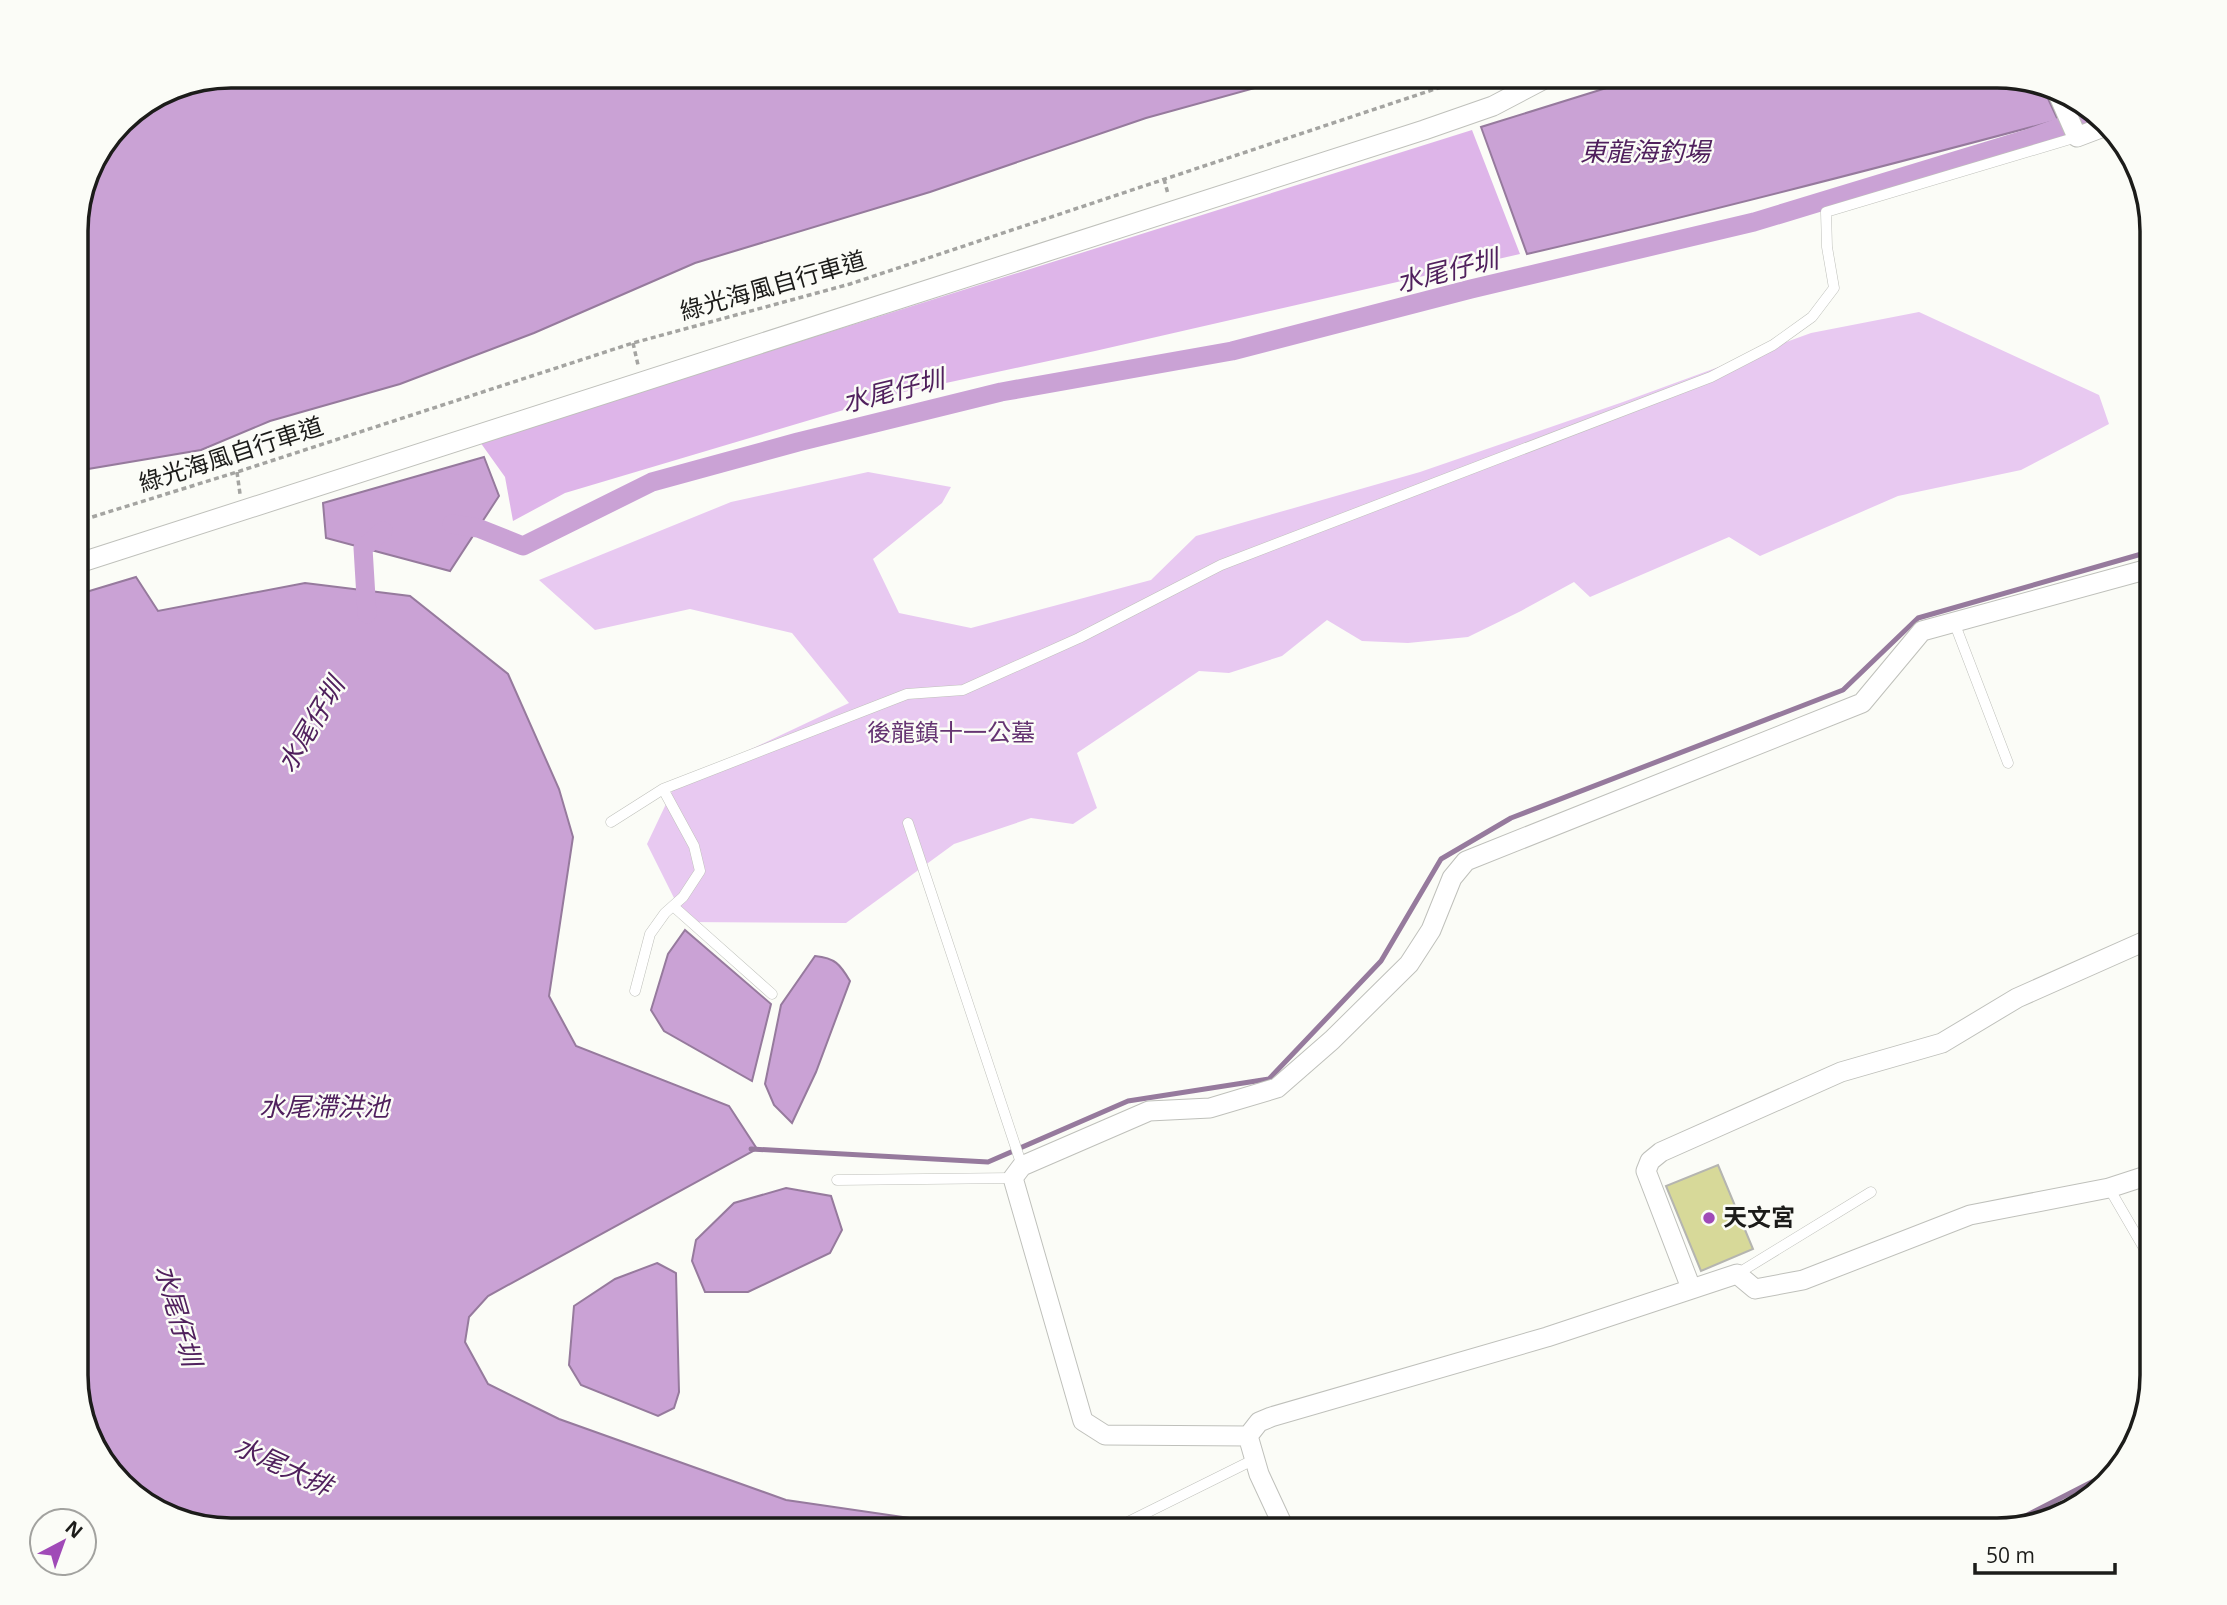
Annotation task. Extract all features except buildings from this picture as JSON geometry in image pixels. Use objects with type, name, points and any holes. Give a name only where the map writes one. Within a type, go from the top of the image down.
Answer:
[{"type":"street","points":[[88,560],[1424,130],[1493,106],[1527,88]]},
{"type":"street","points":[[2063,104],[2076,135],[2097,129]]},
{"type":"street","points":[[1248,1436],[1105,1435],[1083,1421],[1018,1167],[1149,1111],[1210,1108],[1277,1088],[1332,1040],[1409,964],[1431,930],[1452,878],[1466,862],[1862,703],[1922,631],[2140,571]]},
{"type":"street","points":[[1691,1288],[1646,1171],[1650,1161],[1661,1152],[1841,1072],[1942,1043],[2017,998],[2140,943]]},
{"type":"street","points":[[1248,1436],[1259,1422],[1271,1417],[1547,1337],[1737,1274],[1755,1289],[1803,1280],[1970,1215],[2109,1188],[2140,1178]]},
{"type":"street","points":[[1248,1436],[1259,1474],[1279,1518]]},
{"type":"lane","points":[[611,822],[663,789],[906,694],[963,690],[1079,638],[1221,565],[1711,377],[1773,345],[1812,317],[1834,288],[1827,247],[1826,212],[2076,135]]},
{"type":"lane","points":[[1954,622],[2008,763]]},
{"type":"lane","points":[[635,991],[650,934],[700,871],[694,846],[663,789]]},
{"type":"lane","points":[[838,1180],[1018,1167],[1014,1141],[908,823]]},
{"type":"lane","points":[[673,906],[772,994]]},
{"type":"lane","points":[[2109,1188],[2140,1241]]},
{"type":"lane","points":[[1737,1274],[1871,1192]]},
{"type":"lane","points":[[1136,1518],[1255,1459]]},
{"type":"path","name":"綠光海風自行車道","points":[[88,518],[632,343],[850,284],[1438,88]]},
{"type":"green space","name":"後龍鎮十一公墓","points":[[1919,312],[2099,395],[2109,424],[2021,470],[1898,496],[1760,556],[1729,537],[1590,597],[1574,582],[1468,637],[1408,643],[1362,641],[1327,620],[1282,656],[1229,673],[1199,671],[1077,753],[1097,808],[1073,824],[1031,818],[954,844],[846,923],[686,922],[647,844],[675,785],[849,703],[792,633],[690,609],[595,630],[539,580],[731,502],[868,472],[951,487],[942,503],[873,559],[899,613],[971,628],[1151,580],[1196,536],[1420,472],[1811,333]]},
{"type":"shaded area","points":[[1472,130],[1520,254],[904,392],[565,493],[513,521],[505,477],[480,442]]},
{"type":"water","points":[[230,88],[1255,88],[1146,118],[930,192],[695,263],[534,333],[400,384],[270,421],[201,450],[88,469],[88,221],[92,193],[102,167],[123,136],[151,112],[185,95],[203,90]]},
{"type":"water","name":"東龍海釣場","points":[[1606,88],[2015,89],[2047,97],[2058,120],[1527,254],[1481,127]]},
{"type":"water","points":[[484,457],[499,496],[450,571],[326,538],[323,503]]},
{"type":"water","name":"水尾滯洪池","points":[[136,577],[158,611],[305,583],[410,596],[508,674],[559,789],[573,837],[549,996],[576,1046],[729,1106],[757,1149],[488,1296],[469,1317],[465,1342],[488,1384],[559,1419],[786,1500],[910,1518],[230,1518],[203,1515],[167,1503],[143,1488],[123,1469],[98,1429],[92,1412],[88,1384],[88,591]]},
{"type":"water","points":[[685,930],[771,1004],[752,1081],[664,1031],[651,1010],[668,954]]},
{"type":"water","points":[[815,956],[828,958],[836,963],[850,981],[816,1072],[792,1123],[774,1105],[765,1084],[781,1005]]},
{"type":"water","points":[[786,1188],[831,1196],[842,1230],[830,1253],[748,1292],[705,1292],[692,1261],[696,1240],[734,1203]]},
{"type":"water","points":[[657,1263],[676,1273],[679,1392],[674,1408],[658,1416],[581,1385],[569,1365],[574,1306],[615,1279]]},
{"type":"waterway","name":"水尾仔圳","points":[[452,524],[478,528],[523,546],[652,482],[798,442],[1001,392],[1232,351],[1471,289],[1754,222],[2030,138],[2085,118]]},
{"type":"waterway","name":"水尾仔圳","points":[[367,614],[363,548],[383,531]]},
{"type":"waterway","points":[[751,1149],[988,1162],[1128,1101],[1269,1079],[1381,961],[1441,859],[1511,818],[1843,690],[1918,618],[2140,554]]},
{"type":"waterway","name":"水尾大排","points":[[2031,1513],[2090,1483]]},
{"type":"place","name":"天文宮","points":[[1709,1218]]}]
